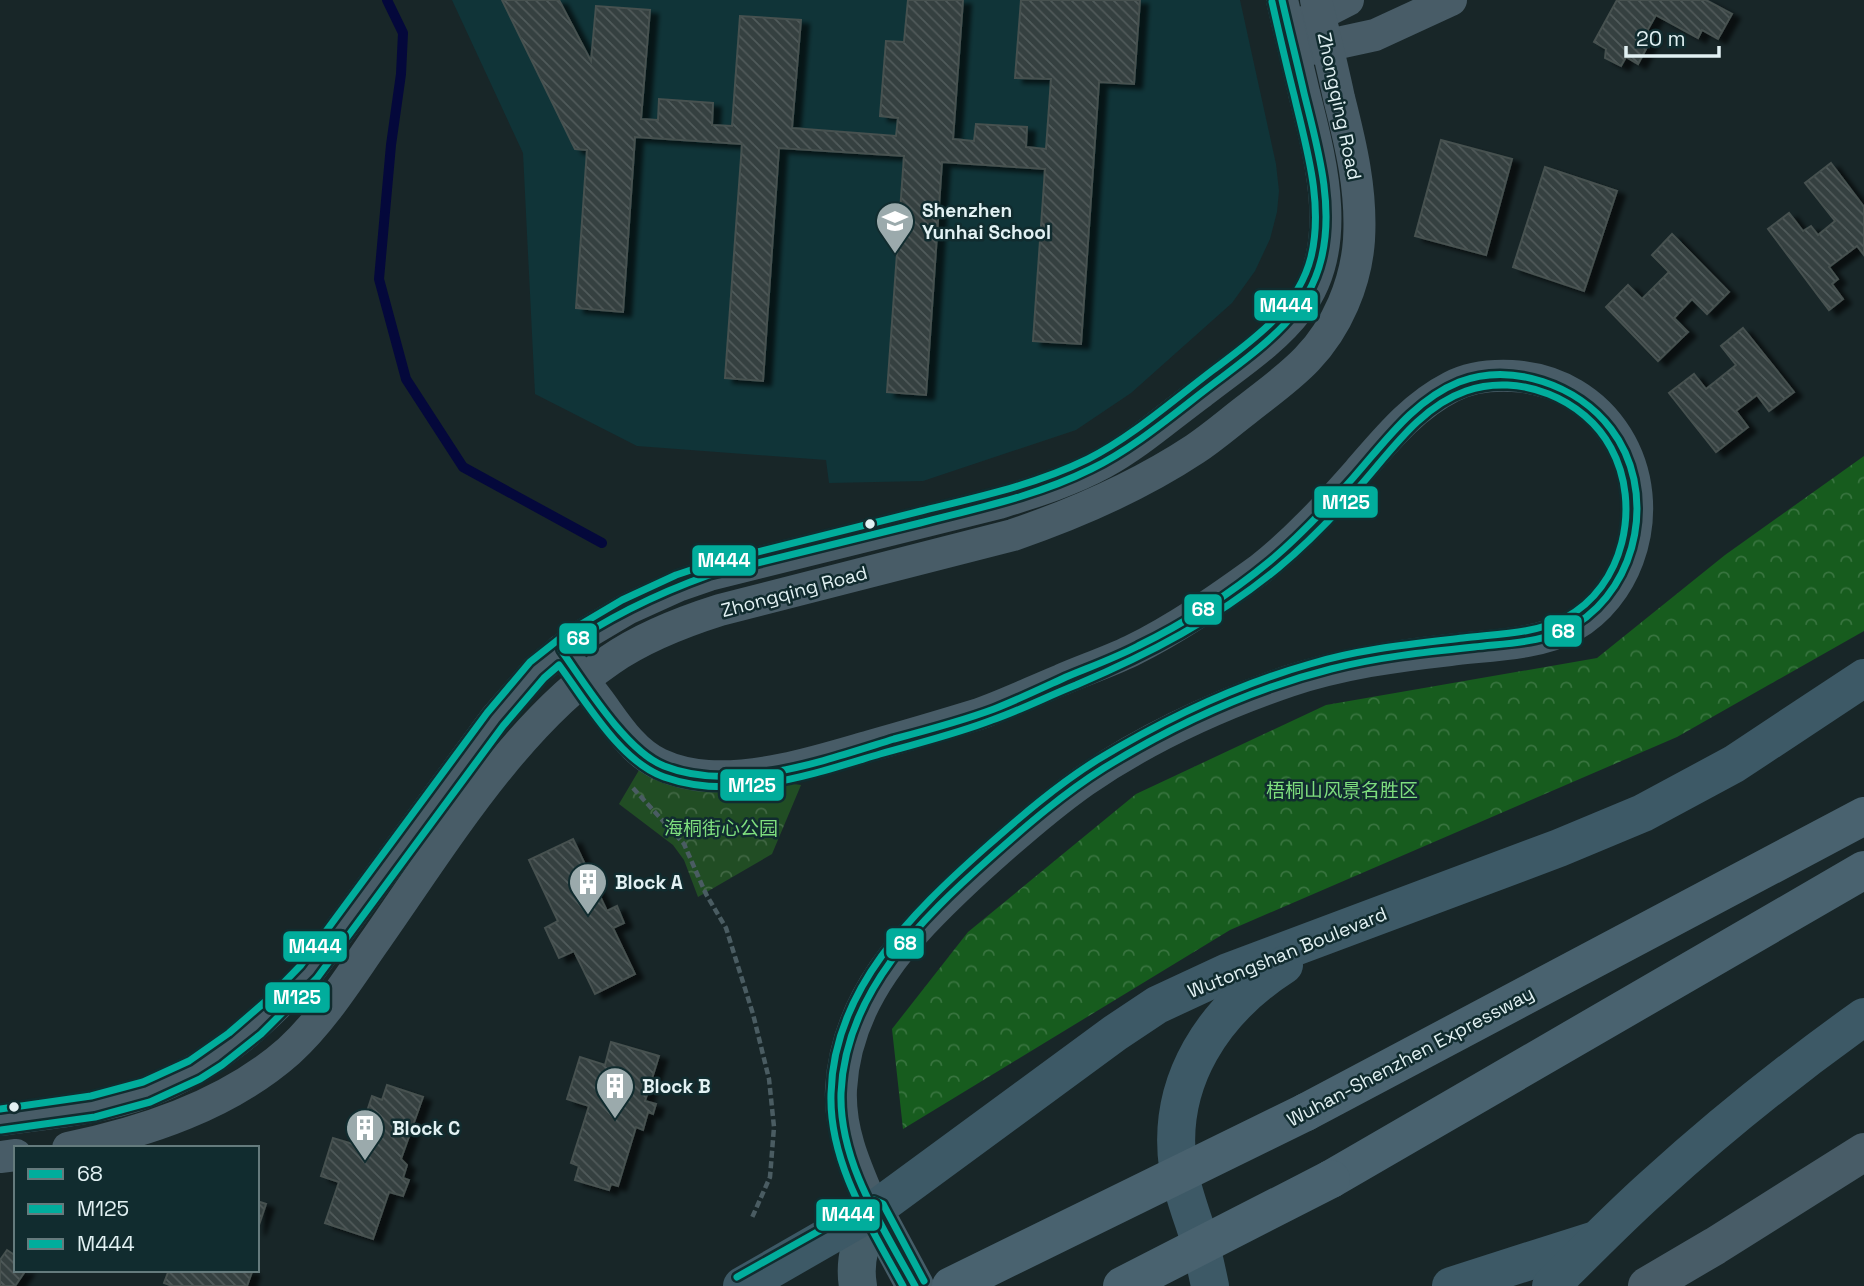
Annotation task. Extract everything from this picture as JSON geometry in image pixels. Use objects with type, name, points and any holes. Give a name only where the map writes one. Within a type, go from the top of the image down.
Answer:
[{"type":"highway","name":"Wuhan-Shenzhen Expressway","points":[[951,1286],[1306,1112],[1864,816]]},
{"type":"highway","points":[[1122,1286],[1331,1179],[1864,870]]},
{"type":"main road","name":"Wutongshan Boulevard","points":[[742,1286],[874,1210],[1157,1005],[1228,972],[1559,848],[1643,813],[1734,764],[1864,678]]},
{"type":"main road","points":[[1210,1286],[1197,1231],[1185,1201],[1178,1165],[1177,1133],[1190,1071],[1223,1016],[1245,994],[1268,975],[1338,930]]},
{"type":"main road","points":[[1551,1286],[1597,1239],[1697,1147],[1864,1017]]},
{"type":"main road","points":[[858,1286],[856,1264],[859,1243],[874,1210]]},
{"type":"main road","points":[[874,1210],[915,1286]]},
{"type":"main road","points":[[1451,1286],[1597,1239]]},
{"type":"street","name":"Zhongqing Road","points":[[0,1120],[80,1108],[146,1092],[226,1051],[280,1004],[309,972],[495,719],[537,670],[590,630],[626,609],[709,575],[999,503],[1081,474],[1133,444],[1263,345],[1299,309],[1311,289],[1320,264],[1324,238],[1325,212],[1318,150],[1282,0]]},
{"type":"street","points":[[1348,0],[1318,7],[1292,41],[1327,46],[1375,35],[1451,0]]},
{"type":"street","name":"Zhongqing Road","points":[[76,1146],[149,1127],[210,1102],[239,1087],[289,1050],[335,998],[492,777],[548,711],[611,659],[650,637],[697,617],[742,603],[1013,535],[1091,506],[1154,475],[1198,447],[1291,374],[1320,344],[1342,307],[1359,241],[1358,186],[1353,156],[1318,7]]},
{"type":"street","points":[[561,650],[621,732],[645,756],[663,766],[706,776],[775,770],[847,753],[985,712],[1132,650],[1175,626],[1279,553],[1320,516],[1403,422],[1423,404],[1460,382],[1480,377],[1516,376],[1532,378],[1569,390],[1587,402],[1602,417],[1624,449],[1631,467],[1637,504],[1633,544],[1625,567],[1606,598],[1579,623],[1564,631],[1530,640],[1402,655],[1326,670],[1283,683],[1187,723],[1088,778],[998,850],[945,900],[880,974],[860,1010],[847,1048],[841,1094],[843,1128],[851,1158],[874,1210]]},
{"type":"street","points":[[1647,1286],[1864,1152]]},
{"type":"path","points":[[632,786],[684,844],[706,894],[726,928],[753,1014],[769,1080],[774,1127],[770,1177],[751,1220]]},
{"type":"shaded area","name":"Shenzhen Yunhai School","points":[[452,0],[1240,0],[1276,164],[1279,191],[1270,239],[1255,271],[1232,303],[1131,393],[1076,430],[923,481],[829,483],[826,460],[637,446],[535,394],[523,153]]},
{"type":"green space","name":"梧桐山风景名胜区","points":[[1864,456],[1864,631],[1677,737],[1230,930],[903,1129],[892,1029],[968,932],[1136,794],[1326,705],[1597,658],[1725,555]]},
{"type":"green space","name":"海桐街心公园","points":[[645,760],[801,785],[772,854],[698,897],[684,860],[673,845],[619,804]]},
{"type":"building","points":[[502,0],[559,0],[591,61],[596,6],[650,10],[641,119],[658,120],[659,99],[713,103],[712,125],[732,126],[740,16],[801,20],[792,128],[896,136],[898,118],[880,116],[886,41],[904,42],[908,0],[963,0],[953,139],[974,141],[976,124],[1027,127],[1026,147],[1046,149],[1051,79],[1015,78],[1021,0],[1140,0],[1134,84],[1099,82],[1081,344],[1033,341],[1045,169],[942,162],[926,395],[887,392],[904,156],[779,148],[763,381],[725,378],[742,144],[635,137],[623,312],[576,308],[587,150],[575,149]]},
{"type":"building","points":[[1617,0],[1706,0],[1732,14],[1718,39],[1702,30],[1698,38],[1656,15],[1647,31],[1654,34],[1638,64],[1626,57],[1621,66],[1605,58],[1606,49],[1594,42]]},
{"type":"building","points":[[1441,140],[1512,159],[1486,255],[1415,236]]},
{"type":"building","points":[[1831,163],[1864,207],[1864,255],[1857,246],[1829,267],[1838,279],[1832,284],[1843,299],[1829,310],[1768,229],[1789,213],[1803,231],[1811,226],[1818,235],[1835,221],[1805,183]]},
{"type":"building","points":[[1545,167],[1617,191],[1584,291],[1513,267]]},
{"type":"building","points":[[1672,234],[1729,292],[1707,314],[1692,299],[1674,318],[1688,332],[1658,361],[1606,307],[1628,285],[1642,299],[1669,272],[1652,255]]},
{"type":"building","points":[[1743,328],[1794,392],[1769,411],[1757,395],[1736,411],[1748,427],[1716,452],[1669,393],[1694,374],[1706,389],[1736,365],[1721,346]]},
{"type":"building","name":"Block A","points":[[573,839],[607,911],[617,906],[624,923],[613,928],[635,974],[595,994],[574,951],[559,958],[545,928],[558,921],[529,860]]},
{"type":"building","name":"Block B","points":[[611,1042],[659,1056],[645,1101],[656,1104],[653,1114],[648,1112],[643,1130],[636,1127],[618,1186],[611,1184],[609,1190],[575,1180],[579,1166],[571,1163],[589,1106],[567,1099],[580,1057],[605,1065]]},
{"type":"building","name":"Block C","points":[[387,1085],[423,1097],[401,1159],[407,1165],[403,1178],[409,1180],[403,1196],[389,1192],[373,1239],[325,1223],[339,1182],[321,1176],[333,1138],[356,1145],[372,1096],[382,1100]]},
{"type":"building","points":[[259,1202],[266,1204],[259,1225]]},
{"type":"building","points":[[7,1250],[14,1255],[14,1272],[25,1272],[15,1286],[0,1286],[0,1260]]},
{"type":"building","points":[[168,1272],[252,1272],[247,1286],[172,1286],[164,1283]]},
{"type":"waterway","points":[[387,0],[403,33],[379,279],[406,379],[463,467],[602,543]]},
{"type":"transit line","name":"68","points":[[915,1286],[865,1194],[855,1169],[842,1119],[841,1093],[846,1057],[856,1023],[891,961],[914,933],[965,881],[1060,799],[1104,768],[1186,723],[1272,687],[1331,669],[1402,655],[1526,641],[1552,635],[1575,625],[1597,608],[1615,586],[1627,561],[1635,534],[1637,507],[1634,479],[1625,453],[1611,429],[1597,414],[1581,400],[1562,390],[1522,376],[1479,376],[1459,382],[1414,411],[1323,510],[1270,561],[1173,628],[994,709],[780,771],[720,777],[691,774],[664,766],[650,758],[621,732],[561,650],[632,608],[709,575],[985,506],[1071,478],[1108,460],[1142,438],[1268,341],[1295,313],[1315,279],[1325,239],[1326,218],[1319,155],[1282,0]]},
{"type":"transit line","name":"M444","points":[[0,1109],[91,1096],[143,1082],[189,1061],[229,1033],[266,1001],[301,965],[487,713],[530,662],[568,632],[622,600],[676,575],[706,565],[985,495],[1068,468],[1105,450],[1137,429],[1258,335],[1285,308],[1305,276],[1311,257],[1316,217],[1308,155],[1272,2]]},
{"type":"transit line","name":"M125","points":[[1,1130],[95,1117],[150,1102],[200,1079],[261,1034],[317,978],[503,726],[544,678],[559,665],[619,745],[648,769],[664,777],[718,787],[745,786],[801,777],[951,734],[1003,716],[1103,673],[1181,634],[1255,586],[1311,539],[1407,431],[1450,398],[1486,386],[1507,385],[1549,394],[1568,403],[1585,416],[1611,448],[1620,470],[1626,519],[1614,566],[1585,604],[1565,618],[1529,630],[1386,648],[1310,664],[1227,693],[1174,718],[1097,760],[1039,802],[930,899],[881,956],[861,988],[846,1021],[835,1056],[831,1094],[832,1120],[844,1170],[854,1194],[903,1286]]},
{"type":"transit line","name":"M444","points":[[737,1277],[874,1200],[883,1204],[924,1281]]},
{"type":"place","name":"Shenzhen Yunhai School","points":[[895,255]]},
{"type":"place","name":"Block A","points":[[588,916]]},
{"type":"place","name":"Block B","points":[[615,1120]]},
{"type":"place","name":"Block C","points":[[365,1162]]}]
